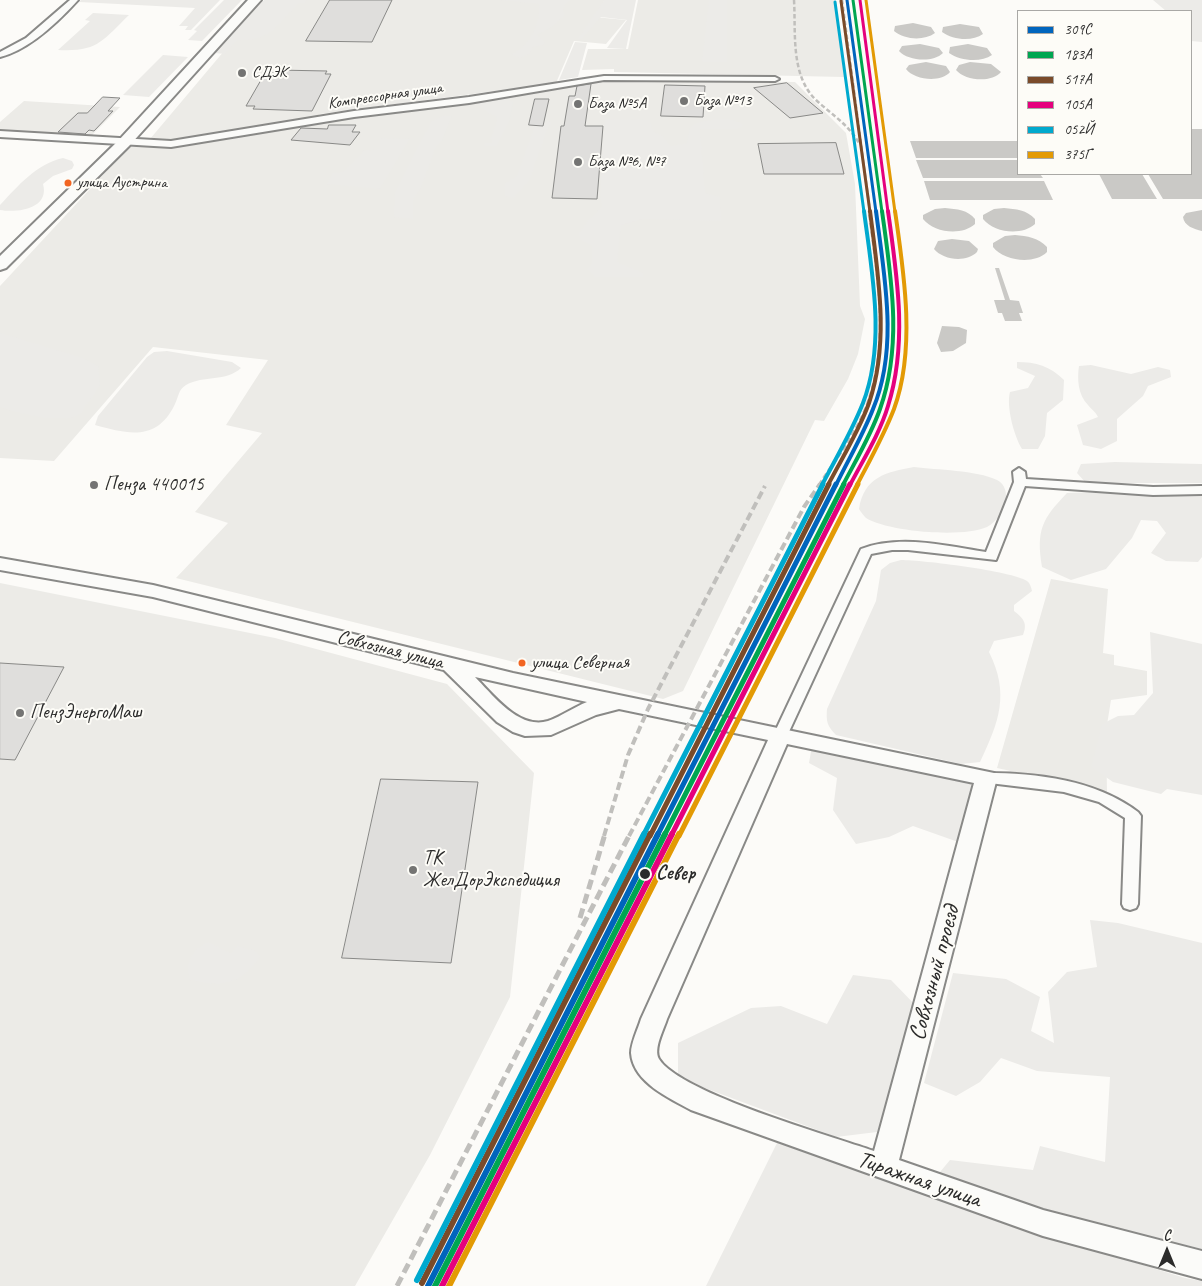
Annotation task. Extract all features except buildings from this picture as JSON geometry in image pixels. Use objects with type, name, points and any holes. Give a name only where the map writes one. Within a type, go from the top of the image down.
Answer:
[{"type":"main road","points":[[0,265],[124,143],[255,0]]},
{"type":"main road","name":"Совхозная улица","points":[[0,564],[153,591],[560,690],[986,778]]},
{"type":"main road","points":[[451,665],[512,723],[520,727],[548,728],[594,706],[626,704]]},
{"type":"main road","points":[[560,690],[570,703],[571,710],[566,720]]},
{"type":"main road","name":"Тиражная улица","points":[[780,736],[654,1019],[644,1052],[648,1065],[667,1084],[700,1102],[1043,1223],[1202,1265]]},
{"type":"main road","name":"Совхозный проезд","points":[[883,1168],[986,778]]},
{"type":"street","points":[[0,54],[7,53],[19,46],[74,0]]},
{"type":"street","name":"Компрессорная улица","points":[[0,134],[124,143],[171,144],[354,114],[462,101],[604,78],[775,79]]},
{"type":"street","points":[[780,736],[866,552],[874,547],[898,546],[991,557],[1020,477],[1153,492],[1202,490]]},
{"type":"street","points":[[986,778],[1008,778],[1037,782],[1109,798],[1124,806],[1133,816],[1130,904]]},
{"type":"shaded area","points":[[81,0],[220,0],[191,30],[185,30],[188,26],[179,26],[195,8],[79,2]]},
{"type":"shaded area","points":[[224,0],[242,0],[202,41],[188,40],[197,31],[194,30]]},
{"type":"shaded area","points":[[264,0],[307,0],[305,3],[299,3],[272,31],[265,35],[248,40],[237,40],[225,54],[214,53]]},
{"type":"shaded area","points":[[267,0],[605,0],[594,17],[626,20],[606,44],[574,41],[556,83],[320,114],[311,119],[192,140],[150,139]]},
{"type":"shaded area","points":[[501,0],[570,0],[563,8],[564,16],[552,27],[537,35],[545,42],[543,45],[533,47],[529,54],[520,58],[511,54],[528,41],[536,27],[539,4]]},
{"type":"shaded area","points":[[604,0],[636,0],[626,49],[607,48],[627,20],[601,17],[582,39],[578,39]]},
{"type":"shaded area","points":[[638,0],[834,0],[844,77],[614,72],[614,69],[582,70],[588,49],[628,49]]},
{"type":"shaded area","points":[[709,0],[727,0],[727,62],[702,62]]},
{"type":"shaded area","points":[[1153,0],[1202,0],[1202,42],[1192,41],[1192,10],[1165,10]]},
{"type":"shaded area","points":[[93,13],[129,15],[105,38],[91,47],[58,50],[90,21],[85,20]]},
{"type":"shaded area","points":[[913,23],[931,27],[935,33],[926,37],[909,38],[894,31],[895,26]]},
{"type":"shaded area","points":[[960,24],[979,27],[983,34],[979,37],[962,39],[946,35],[942,32],[943,27]]},
{"type":"shaded area","points":[[575,42],[587,43],[578,77],[559,80]]},
{"type":"shaded area","points":[[920,44],[939,48],[943,53],[933,58],[921,60],[908,57],[899,51],[902,46]]},
{"type":"shaded area","points":[[968,44],[987,48],[992,55],[987,58],[970,60],[959,58],[949,53],[950,47]]},
{"type":"shaded area","points":[[163,55],[188,57],[149,97],[123,95]]},
{"type":"shaded area","points":[[926,62],[946,66],[950,72],[940,78],[928,79],[915,76],[906,69],[909,65]]},
{"type":"shaded area","points":[[970,62],[991,64],[1001,72],[991,78],[979,79],[960,74],[956,70],[959,65]]},
{"type":"shaded area","points":[[612,79],[795,82],[846,133],[855,184],[860,306],[865,319],[858,354],[848,379],[824,421],[815,420],[683,691],[663,699],[176,578],[228,523],[195,512],[262,433],[226,425],[268,360],[153,347],[54,461],[0,458],[0,286],[129,147],[169,147],[363,115]]},
{"type":"shaded area","points":[[502,97],[513,102],[509,122],[497,146],[484,146],[485,143],[492,143],[490,139],[497,121],[496,116],[488,113],[476,104],[479,100]]},
{"type":"shaded area","points":[[24,101],[120,107],[89,138],[0,131],[0,122]]},
{"type":"shaded area","points":[[446,115],[452,116],[442,141],[436,147],[421,188],[413,200],[413,219],[394,217],[395,192],[421,140],[432,121]]},
{"type":"shaded area","points":[[605,119],[649,120],[654,132],[663,136],[671,146],[687,143],[690,128],[694,124],[727,119],[739,122],[744,126],[738,129],[700,129],[705,193],[720,197],[721,221],[642,219],[621,225],[617,262],[643,273],[643,277],[594,277],[587,269],[592,264],[592,246],[580,240],[579,233],[589,219],[602,207],[600,199]]},
{"type":"shaded area","points":[[547,121],[552,123],[548,128],[529,181],[514,198],[505,196],[504,184],[517,176],[534,127],[544,126]]},
{"type":"shaded area","points":[[1192,129],[1202,129],[1202,199],[1163,199],[1149,175],[1192,175]]},
{"type":"shaded area","points":[[380,138],[410,139],[380,189],[327,184],[332,173],[343,172],[363,151],[380,149]]},
{"type":"shaded area","points":[[910,141],[1017,141],[1017,158],[916,158]]},
{"type":"shaded area","points":[[63,158],[72,161],[74,165],[72,169],[53,176],[43,184],[44,192],[42,199],[37,204],[23,210],[0,210],[0,205],[36,170]]},
{"type":"shaded area","points":[[916,160],[1017,160],[1017,175],[1041,175],[1043,178],[923,178]]},
{"type":"shaded area","points":[[1100,175],[1143,175],[1157,199],[1112,199]]},
{"type":"shaded area","points":[[924,181],[1044,181],[1053,200],[930,200]]},
{"type":"shaded area","points":[[945,208],[966,212],[975,219],[975,224],[963,230],[948,231],[934,227],[923,219],[923,215],[935,209]]},
{"type":"shaded area","points":[[1004,208],[1025,212],[1035,219],[1035,224],[1023,230],[1008,231],[994,227],[983,219],[983,215],[994,209]]},
{"type":"shaded area","points":[[1202,210],[1202,231],[1185,223],[1183,217],[1186,213]]},
{"type":"shaded area","points":[[1015,235],[1040,241],[1047,247],[1047,252],[1035,259],[1019,260],[1004,256],[993,247],[993,243],[1005,236]]},
{"type":"shaded area","points":[[952,239],[969,241],[978,249],[977,252],[967,258],[955,259],[943,256],[934,249],[938,241]]},
{"type":"shaded area","points":[[995,268],[999,268],[1010,300],[1019,301],[1023,313],[1019,313],[1022,321],[1005,321],[1002,313],[998,313],[994,300],[1005,300]]},
{"type":"shaded area","points":[[942,326],[959,327],[967,330],[966,343],[953,351],[941,352],[937,343]]},
{"type":"shaded area","points":[[0,333],[83,358],[98,366],[100,386],[80,414],[64,418],[41,417],[0,407]]},
{"type":"shaded area","points":[[167,351],[232,362],[241,368],[229,375],[200,380],[183,387],[168,416],[160,425],[150,430],[141,432],[119,431],[95,425],[98,416],[147,357],[154,352]]},
{"type":"shaded area","points":[[1017,362],[1042,366],[1053,371],[1064,380],[1063,400],[1047,413],[1045,436],[1038,449],[1022,449],[1016,437],[1012,421],[1009,405],[1010,392],[1028,388],[1035,376],[1017,368]]},
{"type":"shaded area","points":[[1091,365],[1131,374],[1158,367],[1170,370],[1171,377],[1148,386],[1143,396],[1117,419],[1117,441],[1101,449],[1083,445],[1077,425],[1098,417],[1082,397],[1079,387],[1079,366]]},
{"type":"shaded area","points":[[1115,462],[1202,464],[1202,483],[1086,483],[1077,473],[1081,464]]},
{"type":"shaded area","points":[[914,467],[968,472],[997,480],[1002,485],[1006,496],[1003,510],[998,518],[987,527],[944,533],[891,527],[866,518],[859,509],[862,498],[871,483],[894,471]]},
{"type":"shaded area","points":[[1202,492],[1202,557],[1198,562],[1166,561],[1151,553],[1166,533],[1157,521],[1141,520],[1132,538],[1106,569],[1071,580],[1042,567],[1040,554],[1041,534],[1043,526],[1052,510],[1067,493],[1151,494]]},
{"type":"shaded area","points":[[901,560],[986,570],[1018,577],[1027,581],[1030,585],[1032,591],[1014,605],[1014,611],[1025,624],[1023,635],[994,641],[989,652],[999,681],[1000,708],[997,721],[980,762],[961,764],[836,735],[828,723],[827,709],[876,601],[881,570],[890,563]]},
{"type":"shaded area","points":[[1051,579],[1108,589],[1103,653],[1114,655],[1114,665],[1147,671],[1147,695],[1111,700],[1106,731],[1107,792],[997,768]]},
{"type":"shaded area","points":[[0,583],[275,638],[447,684],[534,773],[510,997],[430,1155],[355,1286],[0,1286]]},
{"type":"shaded area","points":[[1150,632],[1202,644],[1202,795],[1167,789],[1161,794],[1113,782],[1091,767],[1102,724],[1118,716],[1134,715],[1153,693]]},
{"type":"shaded area","points":[[812,746],[968,779],[978,798],[961,843],[913,826],[889,837],[856,844],[833,810],[837,778],[809,763]]},
{"type":"shaded area","points":[[1090,920],[1118,923],[1202,943],[1202,1249],[1125,1231],[935,1178],[950,1160],[1033,1170],[1040,1146],[1105,1162],[1110,1077],[1037,1071],[1001,1058],[980,1082],[956,1096],[924,1083],[953,973],[1006,979],[1040,997],[1031,1031],[1054,1043],[1048,992],[1067,972],[1097,967]]},
{"type":"shaded area","points":[[208,942],[231,953],[238,946],[255,951],[261,956],[246,973],[230,982],[212,983],[190,980],[188,968],[191,957],[197,949]]},
{"type":"shaded area","points":[[853,975],[891,980],[921,1011],[877,1132],[836,1137],[678,1078],[678,1043],[751,1008],[781,1006],[827,1024]]},
{"type":"shaded area","points":[[779,1139],[1049,1236],[1185,1278],[1202,1281],[1202,1286],[706,1286]]},
{"type":"railway","points":[[794,0],[796,53],[802,78],[816,100],[845,125],[859,143]]},
{"type":"railway","points":[[842,0],[870,212]]},
{"type":"railway","points":[[819,485],[848,442],[860,420],[866,408],[876,373],[879,350],[880,304],[869,211]]},
{"type":"railway","points":[[629,836],[804,507],[820,484]]},
{"type":"railway","points":[[604,836],[628,755],[648,709],[765,486]]},
{"type":"railway","points":[[580,918],[605,834]]},
{"type":"railway","points":[[397,1286],[630,834]]},
{"type":"transit line","name":"309С","points":[[428,1286],[874,408],[886,355],[886,286],[847,0]]},
{"type":"transit line","name":"183А","points":[[435,1286],[880,410],[892,356],[894,314],[892,285],[853,0]]},
{"type":"transit line","name":"105А","points":[[442,1286],[888,407],[898,356],[900,313],[898,284],[860,0]]},
{"type":"transit line","name":"375Г","points":[[449,1286],[876,448],[894,409],[900,388],[904,357],[905,283],[866,0]]},
{"type":"transit line","name":"517А","points":[[422,1283],[868,405],[880,355],[880,287],[841,1]]},
{"type":"transit line","name":"052Й","points":[[417,1280],[863,403],[873,354],[874,287],[835,2]]},
{"type":"place","name":"СДЭК","points":[[242,73]]},
{"type":"place","name":"База №13","points":[[684,101]]},
{"type":"place","name":"База №5А","points":[[578,104]]},
{"type":"place","name":"База №6, №7","points":[[578,162]]},
{"type":"place","name":"улица Аустрина","points":[[68,183]]},
{"type":"place","name":"Пенза 440015","points":[[94,485]]},
{"type":"place","name":"улица Северная","points":[[522,663]]},
{"type":"place","name":"ПензЭнергоМаш","points":[[20,713]]},
{"type":"place","name":"ТК ЖелДорЭкспедиция","points":[[413,870]]},
{"type":"place","name":"Север","points":[[645,874]]}]
